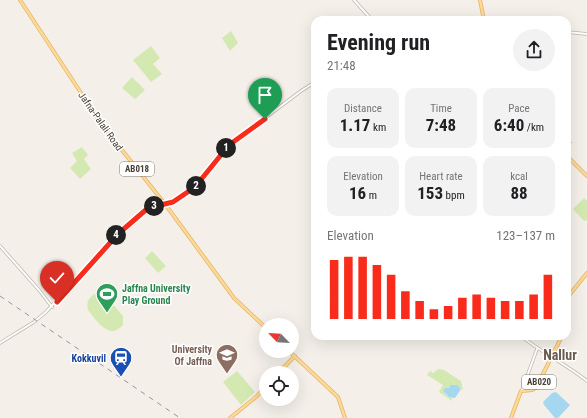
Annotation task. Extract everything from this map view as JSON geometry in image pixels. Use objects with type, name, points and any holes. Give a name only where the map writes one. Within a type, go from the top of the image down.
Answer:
[{"type":"main road","name":"Jafna-Palali Road","points":[[20,0],[102,125],[165,204],[234,298],[259,321]]},
{"type":"main road","points":[[480,0],[483,16]]},
{"type":"main road","points":[[571,160],[587,176]]},
{"type":"main road","points":[[571,293],[587,273]]},
{"type":"main road","name":"AB020","points":[[512,417],[522,390],[535,389],[560,340]]},
{"type":"main road","points":[[285,366],[292,358]]},
{"type":"main road","points":[[296,358],[338,397],[345,418]]},
{"type":"main road","points":[[230,418],[259,394]]},
{"type":"main road","points":[[508,418],[512,417]]},
{"type":"street","points":[[354,0],[368,16]]},
{"type":"street","points":[[571,32],[587,34]]},
{"type":"street","points":[[0,343],[34,322],[52,306],[118,234],[148,208],[173,202],[195,187],[229,145],[311,85]]},
{"type":"street","points":[[0,246],[52,306]]},
{"type":"street","points":[[526,340],[537,349],[575,371],[587,381]]},
{"type":"street","points":[[522,390],[537,349]]},
{"type":"green space","points":[[231,31],[238,43],[230,51],[222,38]]},
{"type":"green space","points":[[151,46],[160,58],[153,64],[162,74],[151,82],[133,60]]},
{"type":"green space","points":[[132,77],[145,90],[135,99],[122,88]]},
{"type":"green space","points":[[82,147],[88,155],[84,159],[91,169],[80,179],[70,168],[77,161],[72,153]]},
{"type":"green space","points":[[584,198],[587,201],[587,220],[584,221],[573,209]]},
{"type":"green space","points":[[152,251],[166,266],[158,273],[145,258]]},
{"type":"green space","name":"Jaffna University Play Ground","points":[[97,293],[104,294],[123,316],[123,325],[118,329],[113,331],[104,328],[88,310],[87,304],[89,300]]},
{"type":"green space","points":[[438,369],[444,370],[461,381],[463,390],[456,385],[443,391],[446,395],[452,398],[452,401],[439,392],[443,385],[427,375],[430,371],[433,373]]},
{"type":"green space","points":[[237,371],[255,392],[241,405],[223,382]]},
{"type":"water","points":[[450,385],[457,385],[461,389],[455,398],[449,397],[443,391],[445,388],[450,388]]},
{"type":"water","points":[[556,392],[570,405],[558,418],[555,418],[543,402],[552,393]]},
{"type":"railway","points":[[0,296],[180,418]]},
{"type":"place","name":"Jaffna University Play Ground","points":[[107,314]]},
{"type":"place","name":"University Of Jaffna","points":[[227,374]]},
{"type":"place","name":"Kokkuvil","points":[[121,378]]},
{"type":"district","name":"Nallur","points":[[560,355]]},
{"type":"route","points":[[57,302],[91,262],[118,234],[148,208],[173,202],[195,187],[203,180],[229,145],[265,119]]}]
